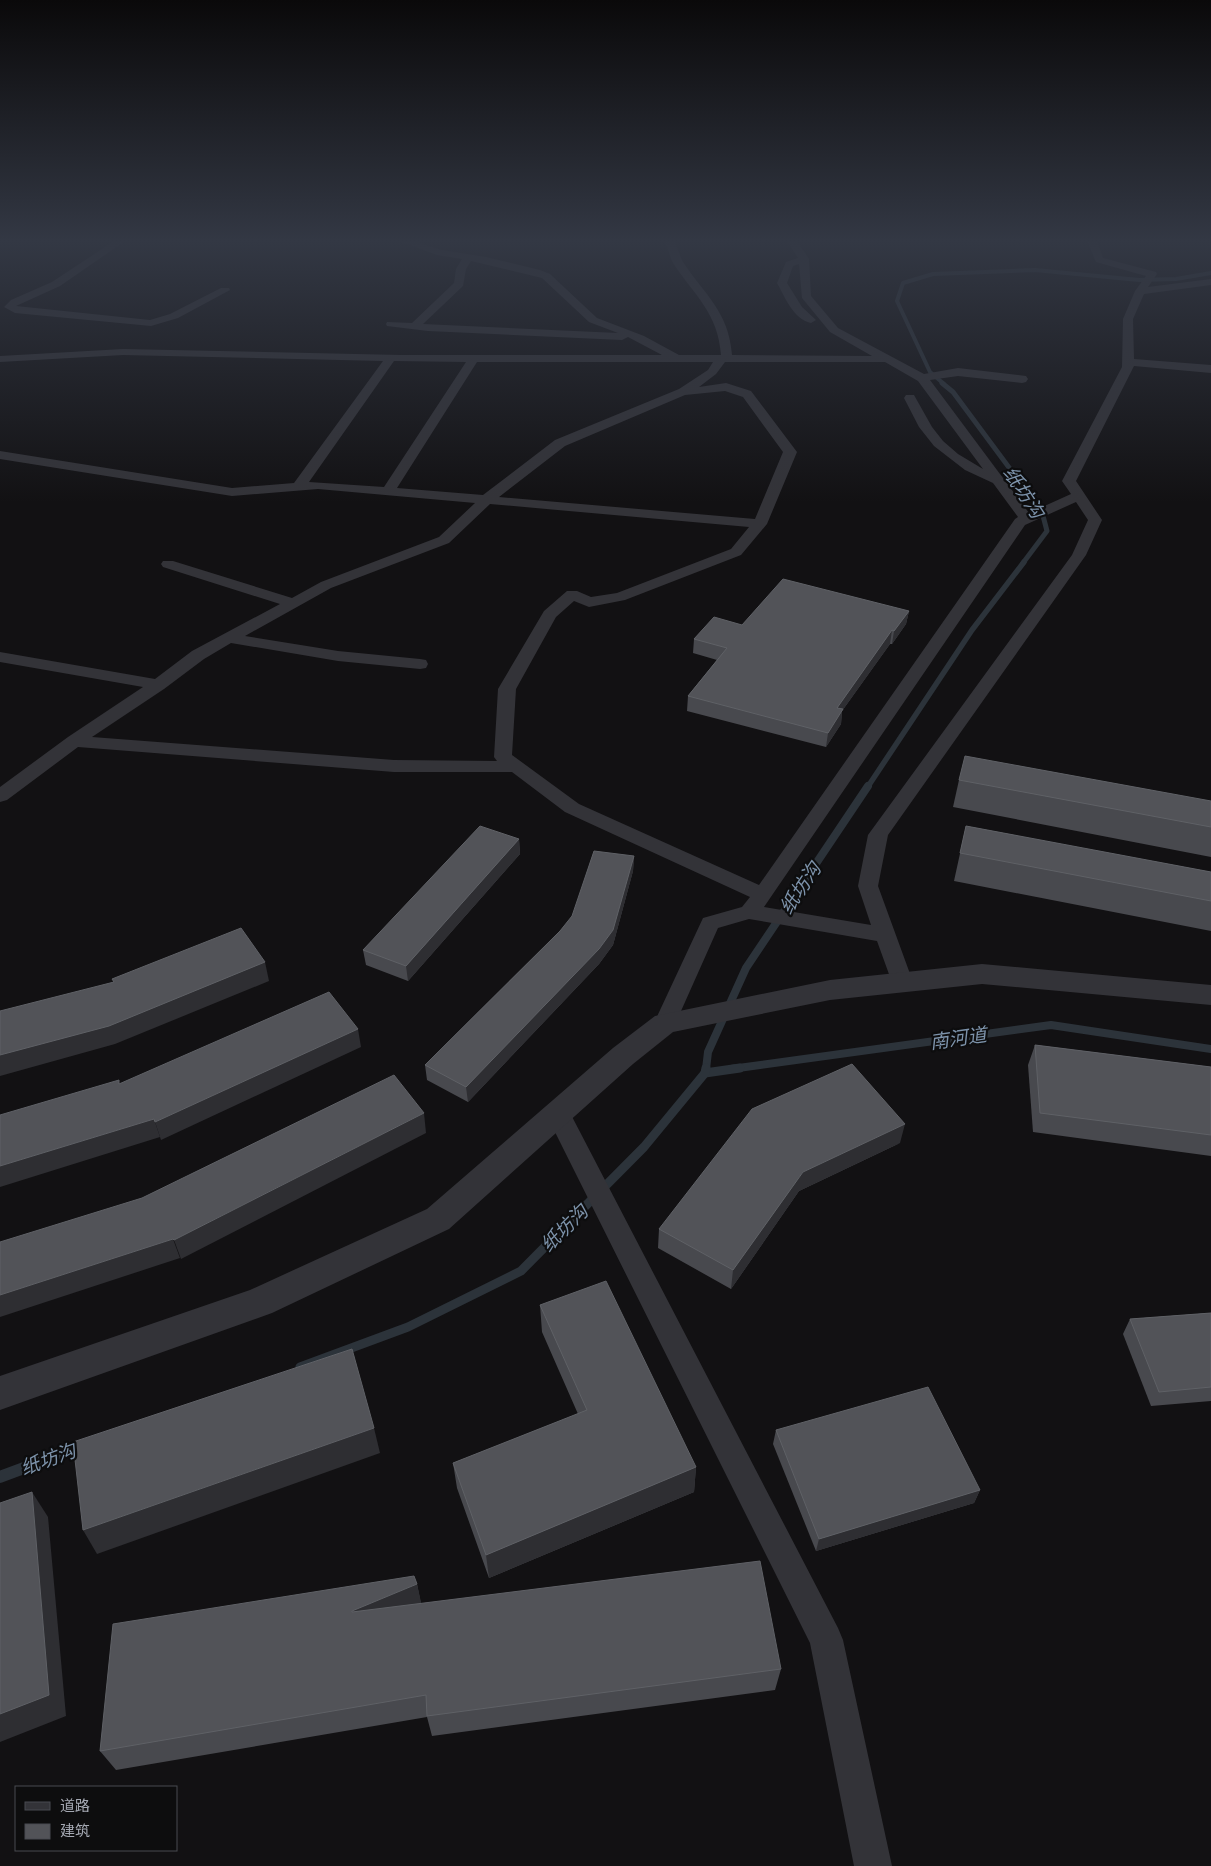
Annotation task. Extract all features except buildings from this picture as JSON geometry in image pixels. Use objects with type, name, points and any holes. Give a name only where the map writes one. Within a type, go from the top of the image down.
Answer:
[{"type":"street","points":[[115,333],[122,328]]},
{"type":"street","points":[[428,328],[444,348],[473,359],[889,359]]},
{"type":"street","points":[[430,328],[640,338]]},
{"type":"street","points":[[614,328],[640,338],[679,359]]},
{"type":"street","points":[[0,796],[74,741],[158,685],[198,655],[326,585],[444,540],[486,500],[560,443],[683,392],[712,372],[724,359],[727,342],[723,328]]},
{"type":"street","points":[[829,328],[889,359],[932,376],[958,372],[1022,379]]},
{"type":"street","points":[[902,982],[868,886],[878,835],[1079,554],[1095,520],[1069,481],[1128,367],[1128,328]]},
{"type":"street","points":[[82,354],[99,343]]},
{"type":"street","points":[[0,360],[133,352],[391,358],[444,348]]},
{"type":"street","points":[[299,486],[391,358]]},
{"type":"street","points":[[388,491],[473,359]]},
{"type":"street","points":[[1128,362],[1211,369]]},
{"type":"street","points":[[932,376],[998,480],[1030,516]]},
{"type":"street","points":[[683,392],[726,387],[747,394],[790,452],[760,524],[736,552],[620,597],[589,602],[572,594],[550,614],[506,689],[504,757],[572,808],[763,894]]},
{"type":"street","points":[[910,398],[932,436],[954,457],[978,474],[998,480]]},
{"type":"street","points":[[0,455],[232,492],[318,485],[760,524]]},
{"type":"street","points":[[759,913],[763,894],[1020,522],[1079,496]]},
{"type":"street","points":[[168,564],[293,603]]},
{"type":"street","points":[[228,638],[338,656],[420,664]]},
{"type":"street","points":[[0,657],[158,685]]},
{"type":"street","points":[[74,741],[394,766],[518,768]]},
{"type":"street","points":[[680,1020],[710,924],[759,913],[886,935]]},
{"type":"street","points":[[0,1393],[260,1302],[438,1219],[623,1056],[680,1020],[830,990],[982,974],[1211,995]]},
{"type":"street","points":[[558,1114],[826,1640],[873,1866]]},
{"type":"waterway","name":"纸坊沟","points":[[910,328],[930,372],[944,384]]},
{"type":"waterway","name":"纸坊沟","points":[[942,383],[953,392],[1042,512],[1047,531],[1023,563]]},
{"type":"waterway","name":"纸坊沟","points":[[867,788],[972,630],[1024,562]]},
{"type":"waterway","name":"纸坊沟","points":[[706,1069],[708,1052],[746,968],[868,786]]},
{"type":"waterway","name":"南河道","points":[[731,1069],[1051,1025],[1211,1049]]},
{"type":"waterway","name":"纸坊沟","points":[[705,1073],[706,1068]]},
{"type":"waterway","name":"南河道","points":[[705,1073],[740,1068]]},
{"type":"waterway","name":"纸坊沟","points":[[300,1367],[408,1327],[521,1271],[644,1147],[705,1073]]},
{"type":"waterway","name":"纸坊沟","points":[[0,1477],[83,1446]]}]
